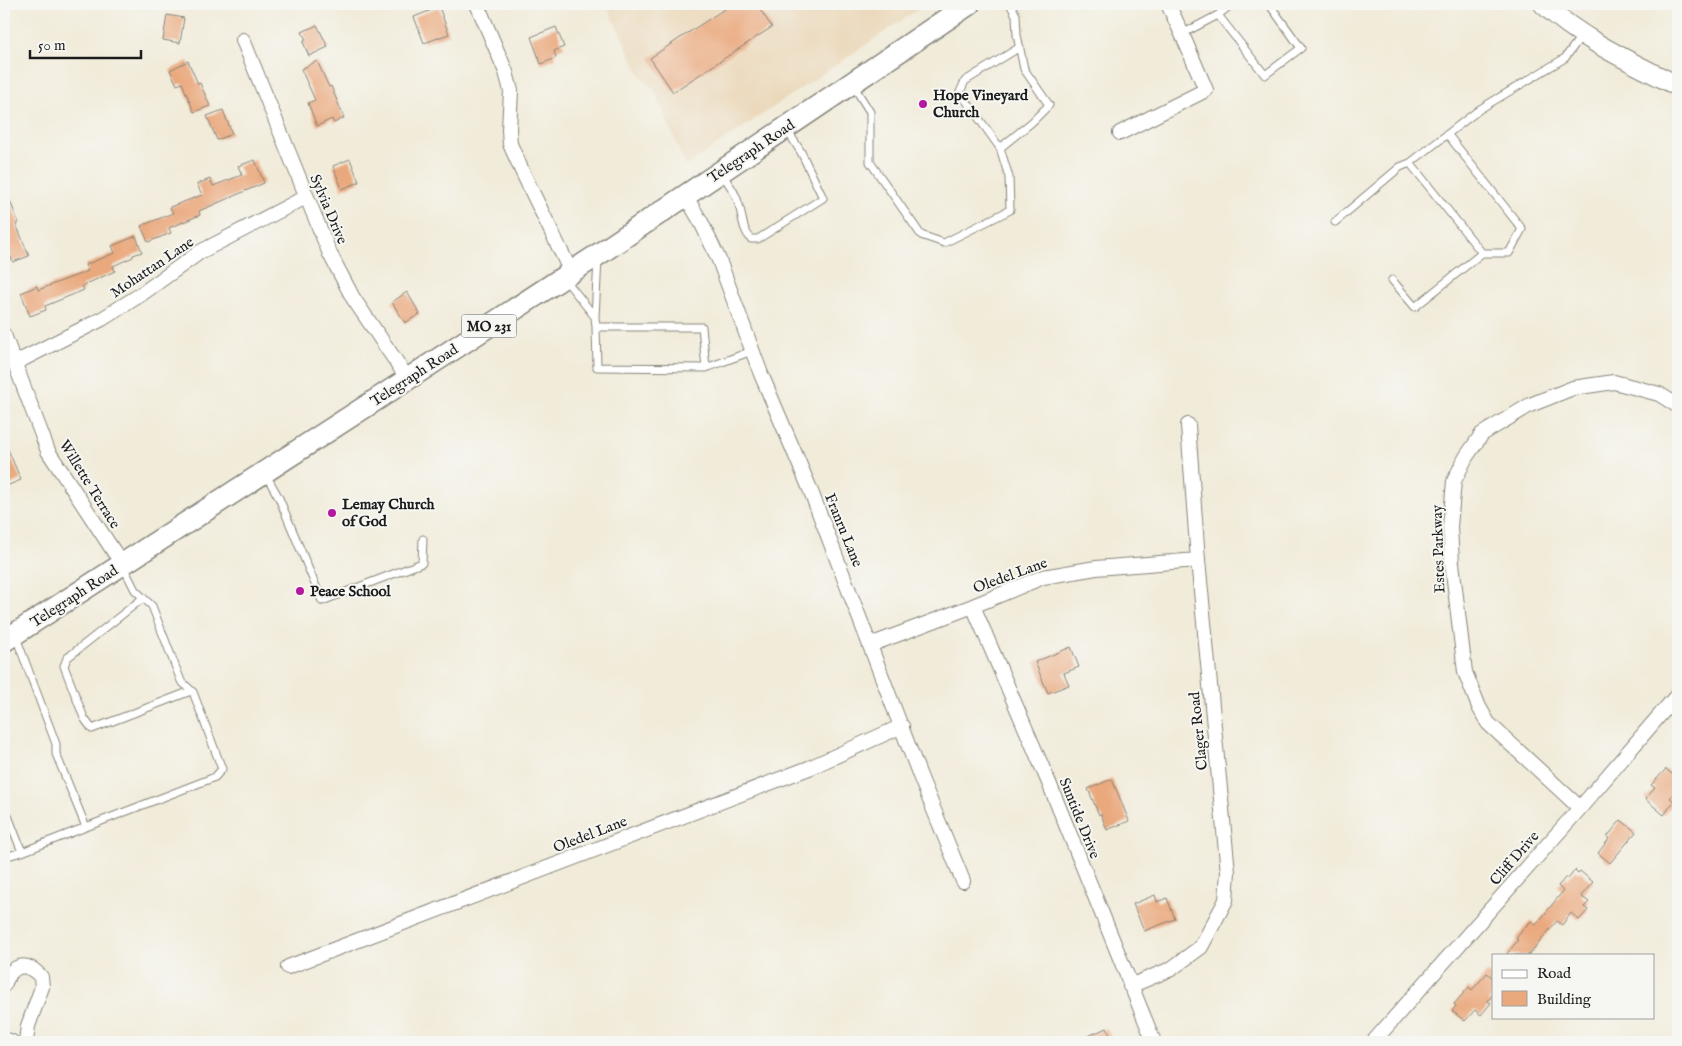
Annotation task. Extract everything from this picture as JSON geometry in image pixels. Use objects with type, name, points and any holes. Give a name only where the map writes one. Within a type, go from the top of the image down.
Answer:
[{"type":"main road","name":"Telegraph Road","points":[[9,638],[599,254],[970,4]]},
{"type":"street","points":[[477,4],[506,72],[511,92],[508,130],[510,144],[567,275]]},
{"type":"street","points":[[1120,133],[1206,90],[1168,4]]},
{"type":"street","points":[[1543,4],[1582,34],[1615,54],[1678,86]]},
{"type":"street","name":"Sylvia Drive","points":[[243,40],[330,254],[353,298],[408,380]]},
{"type":"street","name":"Franru Lane","points":[[685,195],[701,222],[719,260],[752,351],[810,489],[963,881]]},
{"type":"street","name":"Mohattan Lane","points":[[15,363],[102,319],[140,295],[200,252],[306,197]]},
{"type":"street","name":"Willette Terrace","points":[[4,335],[48,451],[122,564]]},
{"type":"street","name":"Estes Parkway","points":[[1580,808],[1488,723],[1479,707],[1465,672],[1452,563],[1450,527],[1454,481],[1466,457],[1482,434],[1530,405],[1573,388],[1614,382],[1659,394],[1678,406]]},
{"type":"street","name":"Clager Road","points":[[1130,986],[1171,969],[1201,947],[1226,900],[1228,872],[1198,560],[1188,426]]},
{"type":"street","name":"Oledel Lane","points":[[870,645],[1043,577],[1096,568],[1198,560]]},
{"type":"street","name":"Suntide Drive","points":[[973,606],[1049,783],[1154,1042]]},
{"type":"street","name":"Cliff Drive","points":[[1373,1042],[1678,694]]},
{"type":"street","name":"Oledel Lane","points":[[288,967],[809,768],[902,726]]},
{"type":"street","points":[[4,984],[15,968],[24,966],[35,970],[41,977],[42,987],[28,1026],[26,1042]]},
{"type":"street","points":[[4,1039],[12,1042]]},
{"type":"lane","points":[[1000,148],[1032,122],[1049,105],[1024,69],[1016,15],[1010,4]]},
{"type":"lane","points":[[1182,34],[1218,15],[1232,4]]},
{"type":"lane","points":[[1218,15],[1265,76],[1302,48],[1269,4]]},
{"type":"lane","points":[[1335,222],[1400,167],[1410,163],[1480,109],[1564,58],[1582,34]]},
{"type":"lane","points":[[852,83],[870,112],[870,162],[921,235],[944,243],[1010,210],[1009,177],[1000,148],[960,92],[965,81],[1020,47]]},
{"type":"lane","points":[[720,172],[732,187],[739,204],[742,222],[747,234],[752,239],[758,239],[823,198],[801,152],[786,127]]},
{"type":"lane","points":[[1392,280],[1416,307],[1482,253],[1510,253],[1522,229],[1448,135]]},
{"type":"lane","points":[[1410,163],[1482,253]]},
{"type":"lane","points":[[599,254],[595,317],[597,367],[706,368],[752,351]]},
{"type":"lane","points":[[567,275],[595,317]]},
{"type":"lane","points":[[596,327],[702,327],[706,368]]},
{"type":"lane","points":[[264,473],[280,498],[322,601],[422,564],[423,539]]},
{"type":"lane","points":[[4,857],[22,852],[215,777],[222,769],[191,690],[181,681],[152,606],[134,590],[122,564]]},
{"type":"lane","points":[[143,598],[67,658],[64,666],[84,718],[92,729],[191,690]]},
{"type":"lane","points":[[9,638],[56,744],[56,754],[86,827]]},
{"type":"lane","points":[[4,812],[8,816],[22,852]]},
{"type":"shaded area","points":[[606,4],[926,4],[686,166],[654,89],[641,77]]},
{"type":"building","points":[[732,4],[756,4],[772,27],[673,92],[650,58]]},
{"type":"building","points":[[439,7],[449,34],[424,43],[414,17]]},
{"type":"building","points":[[167,15],[184,18],[180,43],[163,40]]},
{"type":"building","points":[[317,25],[328,47],[309,56],[303,42],[306,40],[302,32]]},
{"type":"building","points":[[556,27],[564,47],[554,51],[556,58],[541,64],[531,37]]},
{"type":"building","points":[[188,61],[210,106],[194,112],[182,83],[177,85],[170,70]]},
{"type":"building","points":[[317,61],[329,87],[331,86],[344,118],[334,123],[332,119],[317,126],[308,103],[315,100],[301,69]]},
{"type":"building","points":[[223,110],[232,134],[217,140],[207,116]]},
{"type":"building","points":[[350,159],[359,182],[342,189],[333,166]]},
{"type":"building","points":[[255,160],[264,183],[199,211],[200,215],[169,228],[171,233],[148,242],[141,226],[173,213],[170,207],[202,195],[197,184],[210,179],[213,186],[242,175],[238,166]]},
{"type":"building","points":[[4,186],[19,223],[16,224],[29,256],[13,262],[9,253],[6,254],[4,247]]},
{"type":"building","points":[[136,236],[142,252],[113,266],[115,271],[82,286],[84,290],[45,306],[46,310],[30,316],[21,293],[37,286],[38,290],[88,271],[85,265],[115,253],[112,246]]},
{"type":"building","points":[[407,292],[420,314],[405,323],[392,302]]},
{"type":"building","points":[[4,440],[21,480],[4,487]]},
{"type":"building","points":[[1071,647],[1079,667],[1064,673],[1069,685],[1048,693],[1035,662]]},
{"type":"building","points":[[1666,769],[1678,779],[1678,788],[1670,798],[1674,801],[1664,815],[1645,799],[1655,788],[1651,785]]},
{"type":"building","points":[[1112,779],[1129,821],[1107,830],[1088,789]]},
{"type":"building","points":[[1621,820],[1636,832],[1610,863],[1598,853],[1609,839],[1607,837]]},
{"type":"building","points":[[1575,870],[1578,873],[1580,871],[1593,882],[1581,896],[1589,902],[1584,907],[1588,910],[1579,920],[1571,913],[1562,925],[1557,921],[1530,954],[1507,954],[1518,940],[1516,939],[1523,929],[1531,921],[1536,925],[1563,891],[1558,886],[1566,877],[1568,879]]},
{"type":"building","points":[[1155,895],[1157,902],[1167,898],[1175,919],[1144,931],[1133,904]]},
{"type":"building","points":[[1487,973],[1492,977],[1492,995],[1488,1001],[1491,1003],[1481,1015],[1475,1010],[1465,1021],[1452,1011],[1456,1006],[1454,1004],[1469,987],[1472,990]]},
{"type":"building","points":[[1107,1028],[1113,1042],[1073,1042]]},
{"type":"place","name":"Hope Vineyard Church","points":[[923,104]]},
{"type":"place","name":"Lemay Church of God","points":[[332,513]]},
{"type":"place","name":"Peace School","points":[[300,591]]}]
